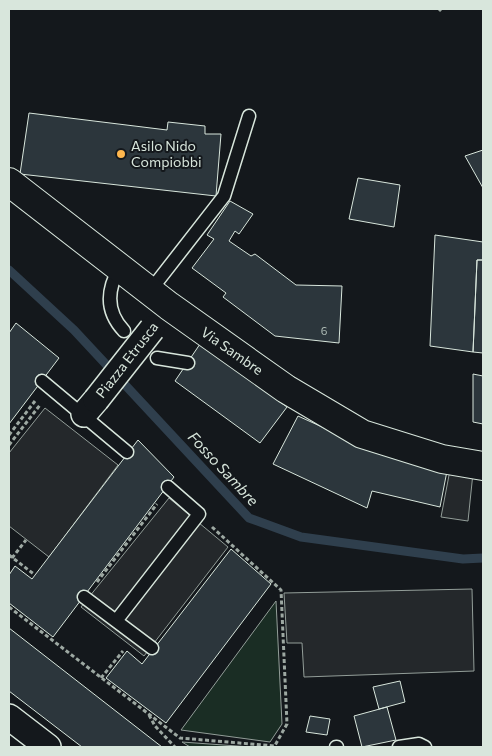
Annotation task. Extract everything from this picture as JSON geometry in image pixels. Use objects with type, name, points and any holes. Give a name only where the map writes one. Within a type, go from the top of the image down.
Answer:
[{"type":"street","name":"Via Sambre","points":[[9,182],[160,299],[286,388],[362,434],[442,459],[483,466]]},
{"type":"street","name":"Piazza Etrusca","points":[[90,407],[152,329],[160,299]]},
{"type":"street","points":[[9,717],[48,747]]},
{"type":"lane","points":[[160,299],[224,196],[249,116]]},
{"type":"lane","points":[[120,267],[111,283],[109,297],[111,310],[124,331]]},
{"type":"lane","points":[[157,358],[188,362]]},
{"type":"lane","points":[[42,381],[90,407],[127,452]]},
{"type":"lane","points":[[116,621],[199,514],[168,488]]},
{"type":"lane","points":[[84,597],[152,648]]},
{"type":"lane","points":[[400,747],[419,744],[425,747]]},
{"type":"path","points":[[9,436],[35,401],[40,405],[9,445]]},
{"type":"path","points":[[97,583],[168,488]]},
{"type":"path","points":[[9,607],[180,738],[274,747],[287,724],[282,590],[199,514]]},
{"type":"path","points":[[26,540],[10,557],[35,575]]},
{"type":"path","points":[[101,678],[125,648]]},
{"type":"path","points":[[147,713],[155,726],[175,747]]},
{"type":"green space","points":[[276,601],[282,724],[270,742],[181,730]]},
{"type":"green space","points":[[182,742],[251,747],[190,747]]},
{"type":"shaded area","points":[[45,408],[118,465],[49,557],[9,526],[9,453]]},
{"type":"shaded area","points":[[450,470],[473,473],[468,521],[441,517]]},
{"type":"shaded area","points":[[169,498],[228,547],[144,656],[81,607]]},
{"type":"shaded area","points":[[472,589],[474,671],[304,677],[302,643],[287,643],[284,593]]},
{"type":"building","name":"Asilo Nido Compiobbi","points":[[29,113],[167,130],[168,122],[205,126],[205,134],[221,134],[216,196],[20,174]]},
{"type":"building","points":[[483,150],[483,188],[465,156]]},
{"type":"building","points":[[358,178],[400,185],[394,227],[349,219]]},
{"type":"building","points":[[230,201],[253,214],[239,234],[235,231],[229,241],[251,256],[255,254],[296,285],[342,286],[339,343],[275,336],[223,297],[226,293],[192,268],[214,239],[207,235]]},
{"type":"building","points":[[435,235],[483,242],[483,260],[477,260],[473,352],[430,346]]},
{"type":"building","points":[[477,260],[483,260],[483,353],[473,352]]},
{"type":"building","points":[[16,323],[59,358],[9,424],[9,333]]},
{"type":"building","points":[[200,344],[287,407],[260,443],[175,381]]},
{"type":"building","points":[[473,374],[483,376],[483,424],[473,422]]},
{"type":"building","points":[[298,416],[375,451],[447,471],[440,507],[372,491],[367,508],[273,464]]},
{"type":"building","points":[[138,440],[174,477],[53,637],[9,603],[9,575],[15,566],[32,579]]},
{"type":"building","points":[[231,549],[271,584],[166,723],[106,678],[127,651],[142,664]]},
{"type":"building","points":[[9,628],[162,747],[82,747],[9,691]]},
{"type":"building","points":[[400,681],[405,702],[379,709],[373,687]]},
{"type":"building","points":[[387,707],[396,740],[362,747],[354,716]]},
{"type":"building","points":[[310,716],[330,719],[327,735],[306,732]]},
{"type":"waterway","name":"Fosso Sambre","points":[[9,270],[74,330],[249,518],[301,537],[463,559],[483,558]]},
{"type":"place","name":"Asilo Nido Compiobbi","points":[[121,154]]}]
